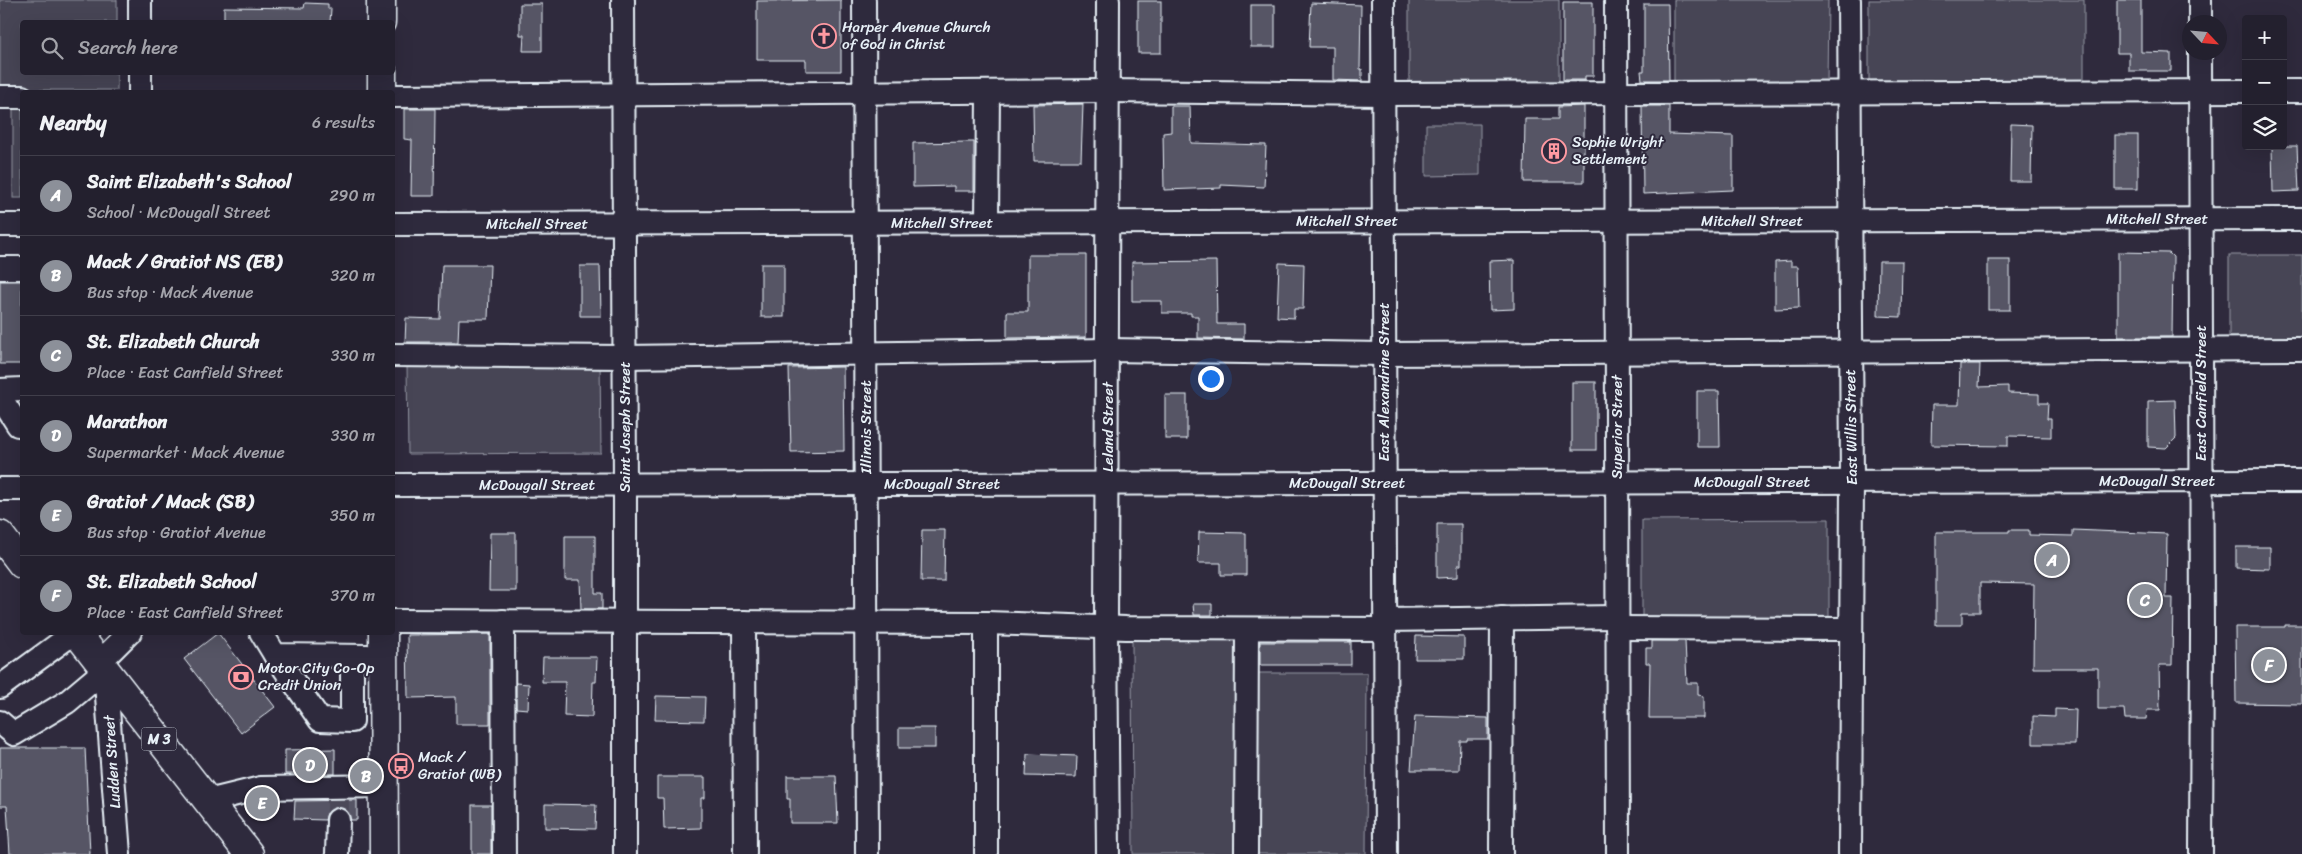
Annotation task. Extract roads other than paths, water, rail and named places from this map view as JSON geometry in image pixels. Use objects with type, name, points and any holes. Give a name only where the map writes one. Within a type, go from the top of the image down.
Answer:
[{"type":"main road","points":[[382,0],[382,20]]},
{"type":"main road","points":[[382,75],[382,90]]},
{"type":"main road","points":[[0,535],[20,561]]},
{"type":"main road","name":"M 3","points":[[78,635],[249,854]]},
{"type":"main road","points":[[383,644],[384,854]]},
{"type":"street","points":[[140,0],[140,20]]},
{"type":"street","name":"Saint Joseph Street","points":[[623,0],[626,485],[625,854]]},
{"type":"street","name":"Illinois Street","points":[[864,0],[867,854]]},
{"type":"street","name":"Leland Street","points":[[1108,0],[1106,627],[1108,854]]},
{"type":"street","name":"East Alexandrine Street","points":[[1383,0],[1386,854]]},
{"type":"street","name":"Superior Street","points":[[1616,0],[1618,854]]},
{"type":"street","name":"East Willis Street","points":[[1849,0],[1852,482],[1850,854]]},
{"type":"street","points":[[2200,0],[2200,15]]},
{"type":"street","name":"East Canfield Street","points":[[2200,60],[2201,854]]},
{"type":"street","points":[[140,75],[140,90]]},
{"type":"street","points":[[395,96],[1107,91],[1383,94],[2242,91]]},
{"type":"street","points":[[2287,91],[2302,91]]},
{"type":"street","points":[[987,222],[988,92]]},
{"type":"street","points":[[0,97],[20,97]]},
{"type":"street","name":"Mitchell Street","points":[[395,224],[2302,219]]},
{"type":"street","points":[[0,225],[20,225]]},
{"type":"street","points":[[0,268],[20,268]]},
{"type":"street","points":[[395,355],[625,357],[1108,350],[1384,354],[2302,349]]},
{"type":"street","points":[[0,390],[20,389]]},
{"type":"street","points":[[0,397],[18,425],[20,425]]},
{"type":"street","name":"McDougall Street","points":[[395,485],[2302,481]]},
{"type":"street","points":[[0,489],[20,489]]},
{"type":"street","points":[[395,621],[986,623],[1246,629],[1502,618],[1851,629]]},
{"type":"street","points":[[1501,854],[1502,618]]},
{"type":"street","points":[[503,621],[504,854]]},
{"type":"street","points":[[744,622],[745,854]]},
{"type":"street","points":[[986,623],[986,854]]},
{"type":"street","points":[[1246,629],[1246,854]]},
{"type":"street","points":[[0,687],[72,635]]},
{"type":"street","points":[[0,722],[14,734],[68,702],[102,666],[128,635]]},
{"type":"street","points":[[263,635],[320,720],[352,721],[352,656]]},
{"type":"street","points":[[275,655],[352,656],[383,644]]},
{"type":"street","name":"Ludden Street","points":[[102,666],[119,854]]},
{"type":"street","points":[[208,801],[260,788],[338,791],[384,786]]},
{"type":"street","points":[[337,854],[338,820]]},
{"type":"tunnel","points":[[338,795],[338,820]]},
{"type":"place","name":"Harper Avenue Church of God in Christ","points":[[824,36]]},
{"type":"place","name":"Sophie Wright Settlement","points":[[1554,151]]},
{"type":"place","name":"Saint Elizabeth's School","points":[[2052,560]]},
{"type":"place","name":"St. Elizabeth Church","points":[[2145,600]]},
{"type":"place","name":"St. Elizabeth School","points":[[2269,665]]},
{"type":"place","name":"Motor City Co-Op Credit Union","points":[[241,677]]},
{"type":"place","name":"Marathon","points":[[310,765]]},
{"type":"place","name":"Mack / Gratiot (WB)","points":[[401,766]]},
{"type":"place","name":"Mack / Gratiot NS (EB)","points":[[366,776]]},
{"type":"place","name":"Gratiot / Mack (SB)","points":[[262,803]]}]
